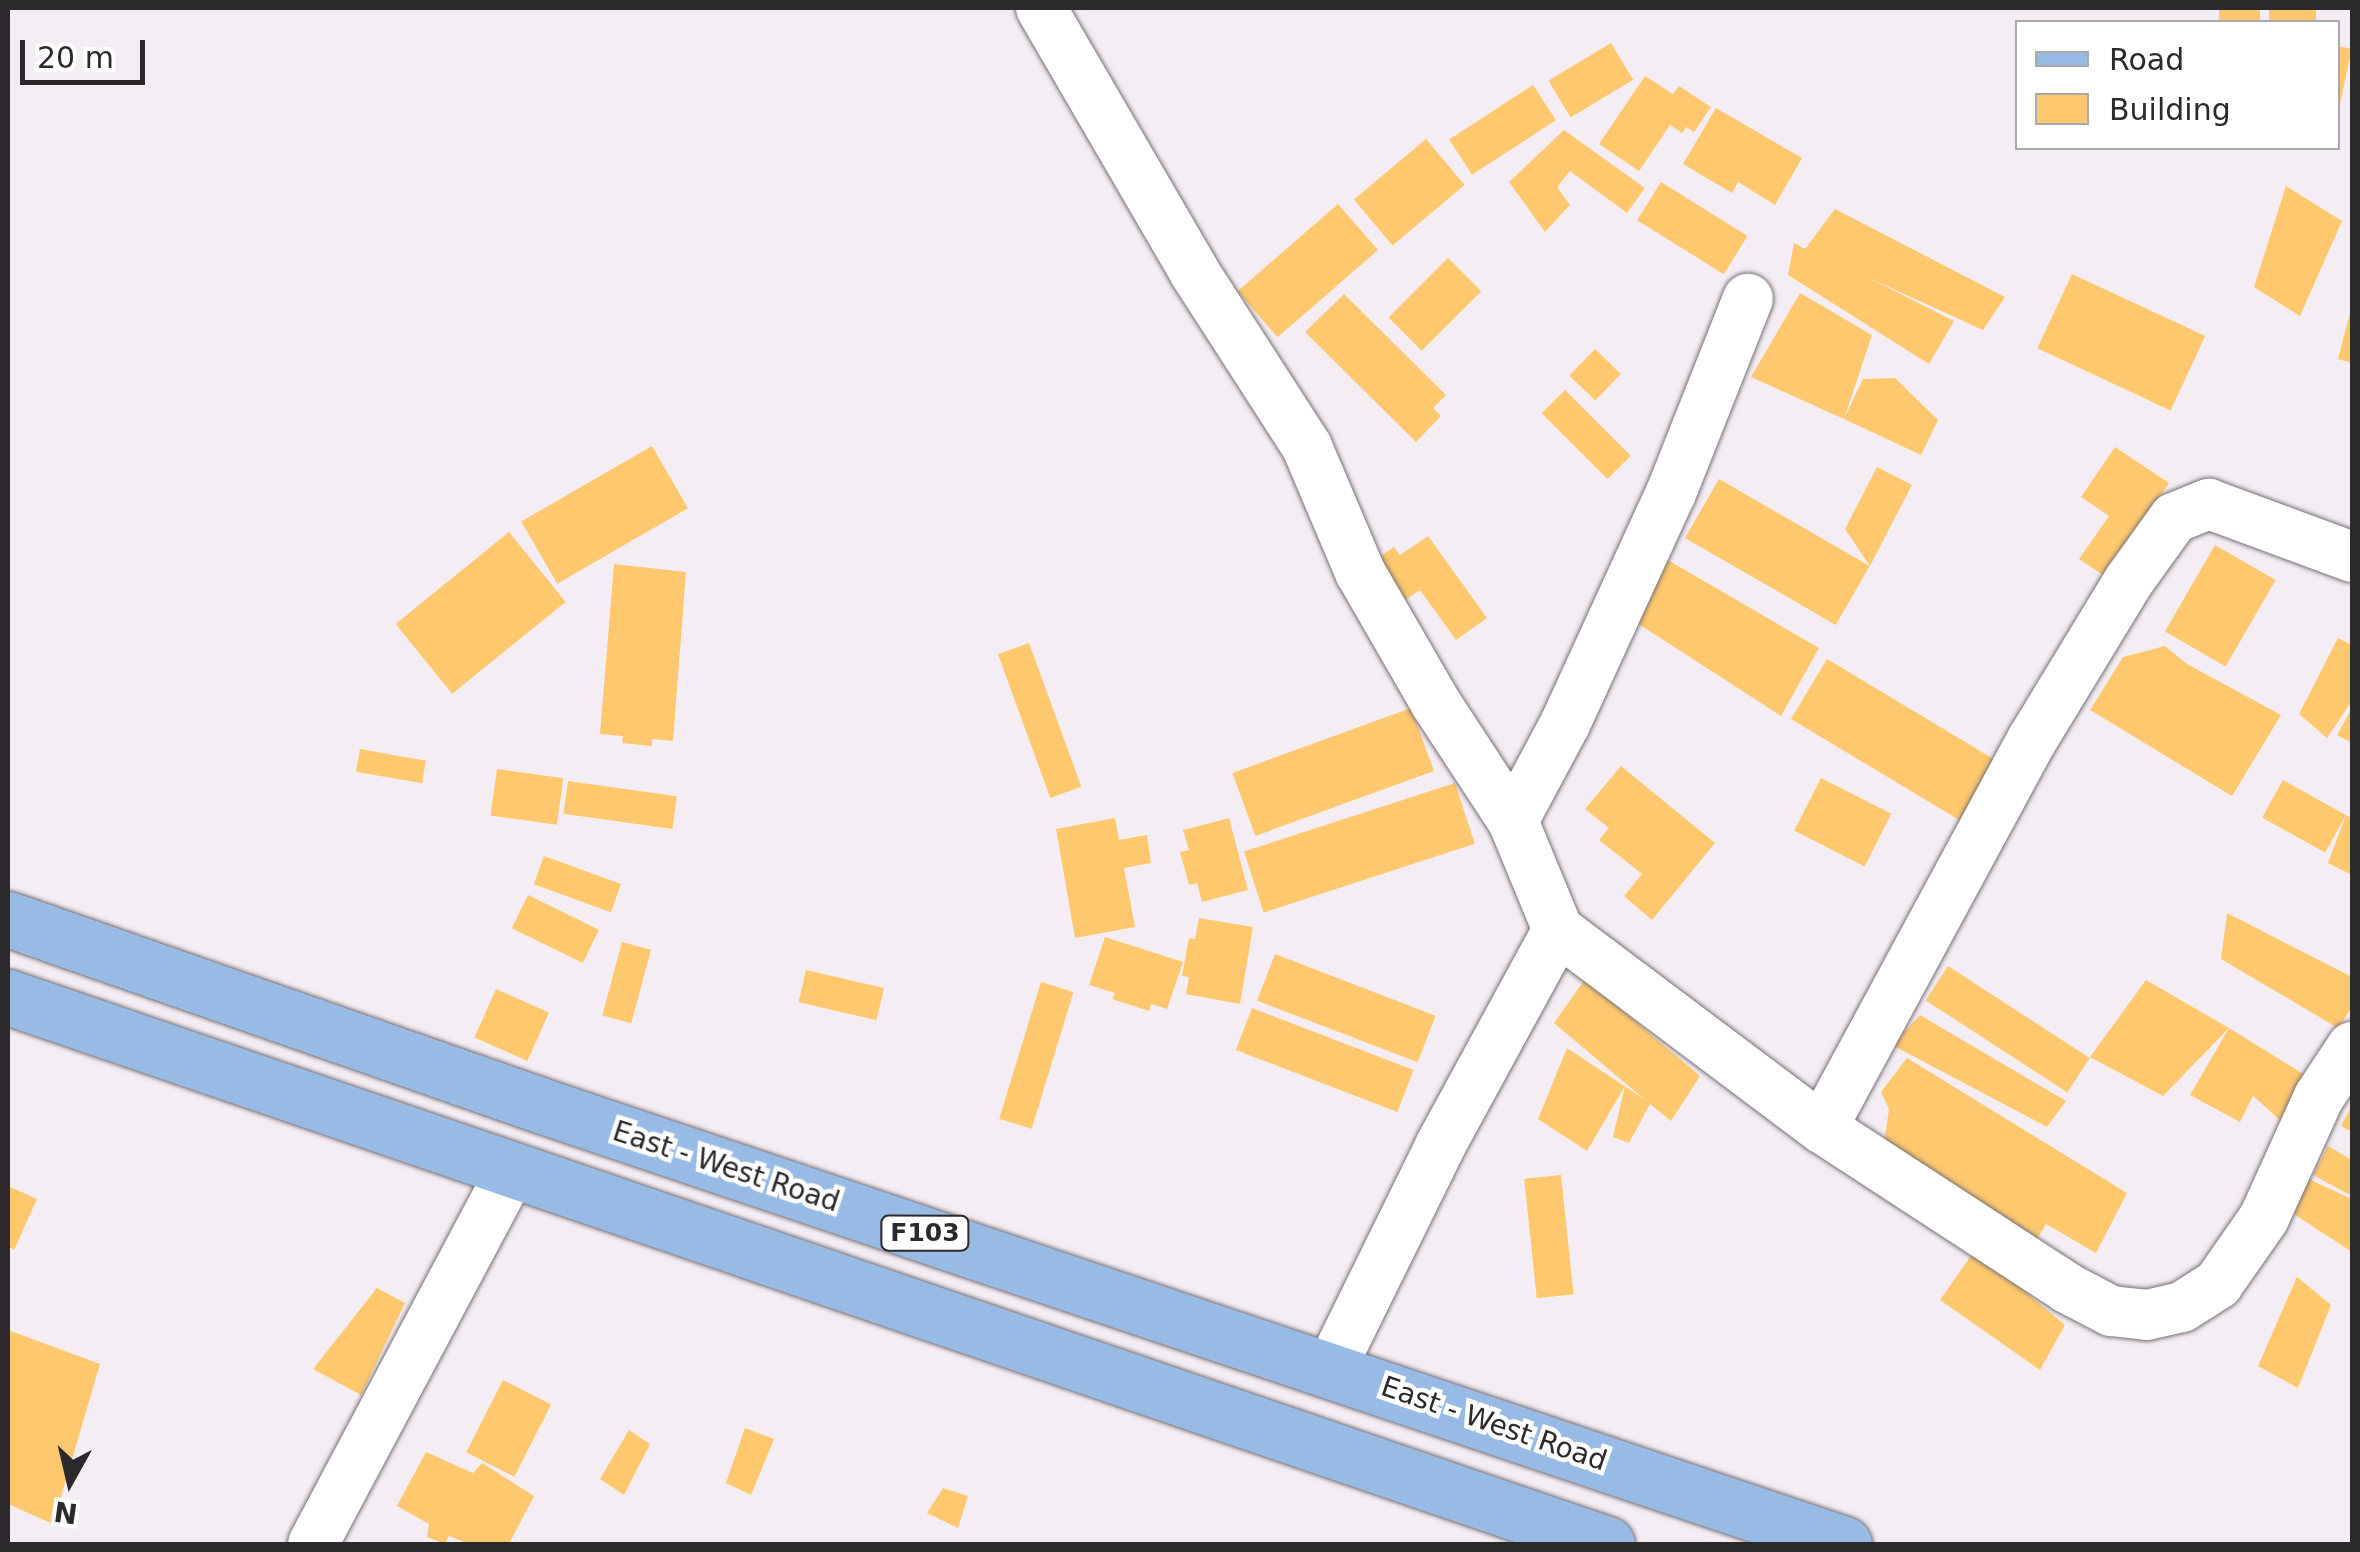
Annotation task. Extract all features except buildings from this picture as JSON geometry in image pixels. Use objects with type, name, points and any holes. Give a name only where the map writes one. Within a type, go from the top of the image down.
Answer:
[{"type":"main road","name":"East - West Road","points":[[8,920],[540,1105],[1331,1368],[1844,1544]]},
{"type":"main road","name":"F103","points":[[8,997],[1606,1544]]},
{"type":"street","points":[[1040,8],[1196,272],[1306,448],[1360,572],[1435,702],[1513,821],[1558,930],[1822,1128],[2067,1288],[2111,1311],[2148,1316],[2182,1307],[2218,1284],[2264,1218],[2320,1097],[2352,1047]]},
{"type":"street","points":[[1513,821],[1565,724],[1671,493],[1748,299]]},
{"type":"street","points":[[1822,1128],[2032,740],[2128,582],[2174,518],[2209,504],[2352,558]]},
{"type":"street","points":[[1331,1368],[1440,1146],[1558,930]]},
{"type":"street","points":[[313,1544],[512,1170]]}]
